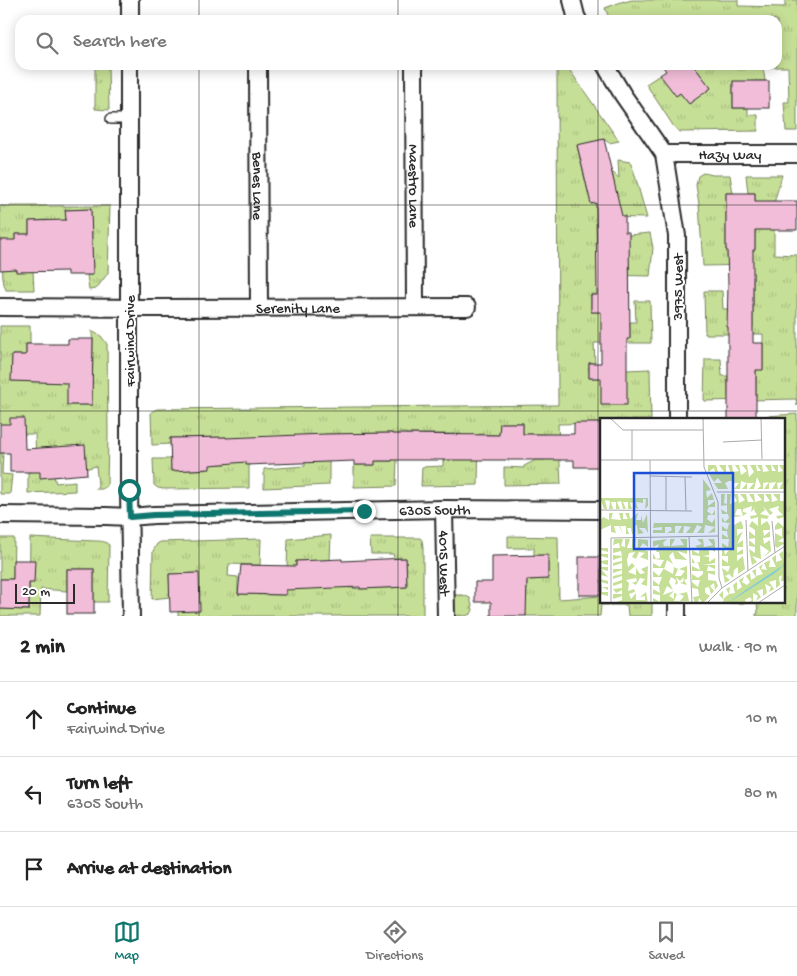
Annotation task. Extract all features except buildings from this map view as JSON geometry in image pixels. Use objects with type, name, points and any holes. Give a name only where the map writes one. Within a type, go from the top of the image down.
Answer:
[{"type":"street","points":[[130,0],[130,15]]},
{"type":"street","points":[[572,0],[576,15]]},
{"type":"street","name":"Fairwind Drive","points":[[129,70],[131,616]]},
{"type":"street","name":"Benes Lane","points":[[258,70],[259,308]]},
{"type":"street","name":"Maestro Lane","points":[[414,70],[415,307]]},
{"type":"street","points":[[607,70],[664,154]]},
{"type":"street","name":"Hazy Way","points":[[664,154],[797,154]]},
{"type":"street","name":"3975 West","points":[[664,154],[677,236],[677,418]]},
{"type":"street","name":"Serenity Lane","points":[[0,308],[467,307]]},
{"type":"street","name":"6305 South","points":[[0,515],[130,517],[444,510],[600,510]]},
{"type":"street","name":"4015 West","points":[[444,510],[446,616]]},
{"type":"lane","points":[[111,119],[129,119]]},
{"type":"green space","points":[[632,0],[738,0],[738,6],[785,7],[785,0],[797,0],[797,131],[786,131],[784,102],[789,102],[788,67],[782,67],[782,15],[608,15],[605,8]]},
{"type":"green space","points":[[95,70],[108,70],[109,110],[95,109]]},
{"type":"green space","points":[[557,70],[569,70],[619,141],[609,143],[604,139],[577,146],[591,204],[617,198],[612,172],[619,178],[618,160],[630,162],[647,218],[596,217],[629,235],[650,233],[653,248],[650,276],[600,275],[601,295],[591,295],[591,312],[601,312],[630,338],[630,322],[636,322],[635,301],[650,301],[651,343],[594,343],[595,363],[589,363],[589,378],[601,378],[626,370],[650,369],[651,418],[600,418],[600,423],[558,424],[561,484],[504,485],[504,467],[524,468],[524,466],[536,460],[545,460],[545,434],[523,434],[523,423],[500,423],[499,435],[479,434],[478,485],[421,486],[422,467],[443,466],[443,459],[461,459],[461,434],[398,433],[396,486],[354,487],[354,465],[374,465],[375,461],[392,461],[392,433],[325,434],[325,461],[329,462],[329,485],[264,488],[264,469],[305,466],[306,440],[249,464],[249,488],[164,489],[154,485],[153,459],[171,459],[171,471],[209,469],[210,464],[227,464],[226,437],[170,438],[170,444],[152,445],[151,412],[157,409],[558,405]]},
{"type":"green space","points":[[697,70],[763,70],[765,81],[733,82],[733,108],[748,108],[748,115],[758,115],[758,131],[680,132],[674,127],[646,84],[660,75],[689,104],[711,88]]},
{"type":"green space","points":[[703,173],[730,175],[733,193],[726,193],[726,250],[755,249],[755,193],[748,193],[746,175],[782,175],[774,203],[774,254],[797,255],[797,406],[796,399],[704,401],[705,359],[721,359],[722,376],[728,376],[728,397],[756,397],[756,370],[763,369],[763,334],[705,334],[704,291],[722,291],[723,309],[727,309],[753,327],[753,274],[751,265],[703,266],[696,185],[698,176]]},
{"type":"green space","points":[[0,206],[110,206],[108,273],[96,289],[89,290],[87,275],[93,275],[91,209],[66,210],[66,243],[47,220],[29,221],[29,234],[15,234],[16,271],[33,271],[34,290],[6,290],[4,285],[3,259],[6,240],[0,240]]},
{"type":"green space","points":[[0,326],[30,326],[30,344],[26,344],[26,355],[12,355],[12,381],[52,382],[53,344],[55,345],[67,371],[68,405],[92,405],[93,339],[91,331],[101,336],[107,344],[107,486],[102,489],[96,489],[98,485],[96,466],[54,477],[56,483],[75,481],[75,491],[28,493],[28,472],[31,472],[31,465],[36,464],[35,434],[24,434],[0,424]]},
{"type":"green space","points":[[797,414],[797,616],[756,616],[758,614],[757,604],[784,604],[784,418],[766,418],[766,416]]},
{"type":"green space","points":[[0,453],[3,453],[2,474],[12,475],[10,494],[0,494]]},
{"type":"green space","points":[[331,535],[330,560],[296,561],[296,589],[407,587],[406,558],[394,558],[393,554],[371,554],[370,538],[420,538],[423,547],[423,616],[178,616],[178,612],[198,573],[169,574],[170,597],[152,599],[153,551],[160,542],[261,539],[260,565],[229,564],[228,576],[238,577],[238,594],[286,595],[288,539]]},
{"type":"green space","points":[[508,536],[558,537],[559,599],[600,596],[600,604],[652,604],[652,616],[628,616],[627,605],[601,605],[600,616],[526,616],[526,614],[515,614],[527,590],[527,580],[548,579],[548,555],[534,555],[534,548],[508,548]]},
{"type":"green space","points":[[0,538],[14,538],[13,579],[0,579]]},
{"type":"green space","points":[[30,538],[99,541],[109,545],[108,602],[94,602],[94,569],[67,569],[67,591],[41,589],[40,616],[0,616],[0,609],[29,610]]},
{"type":"green space","points":[[454,595],[463,595],[470,598],[473,610],[471,614],[465,616],[455,615],[452,605]]},
{"type":"route","points":[[129,490],[130,517],[364,511]]}]
